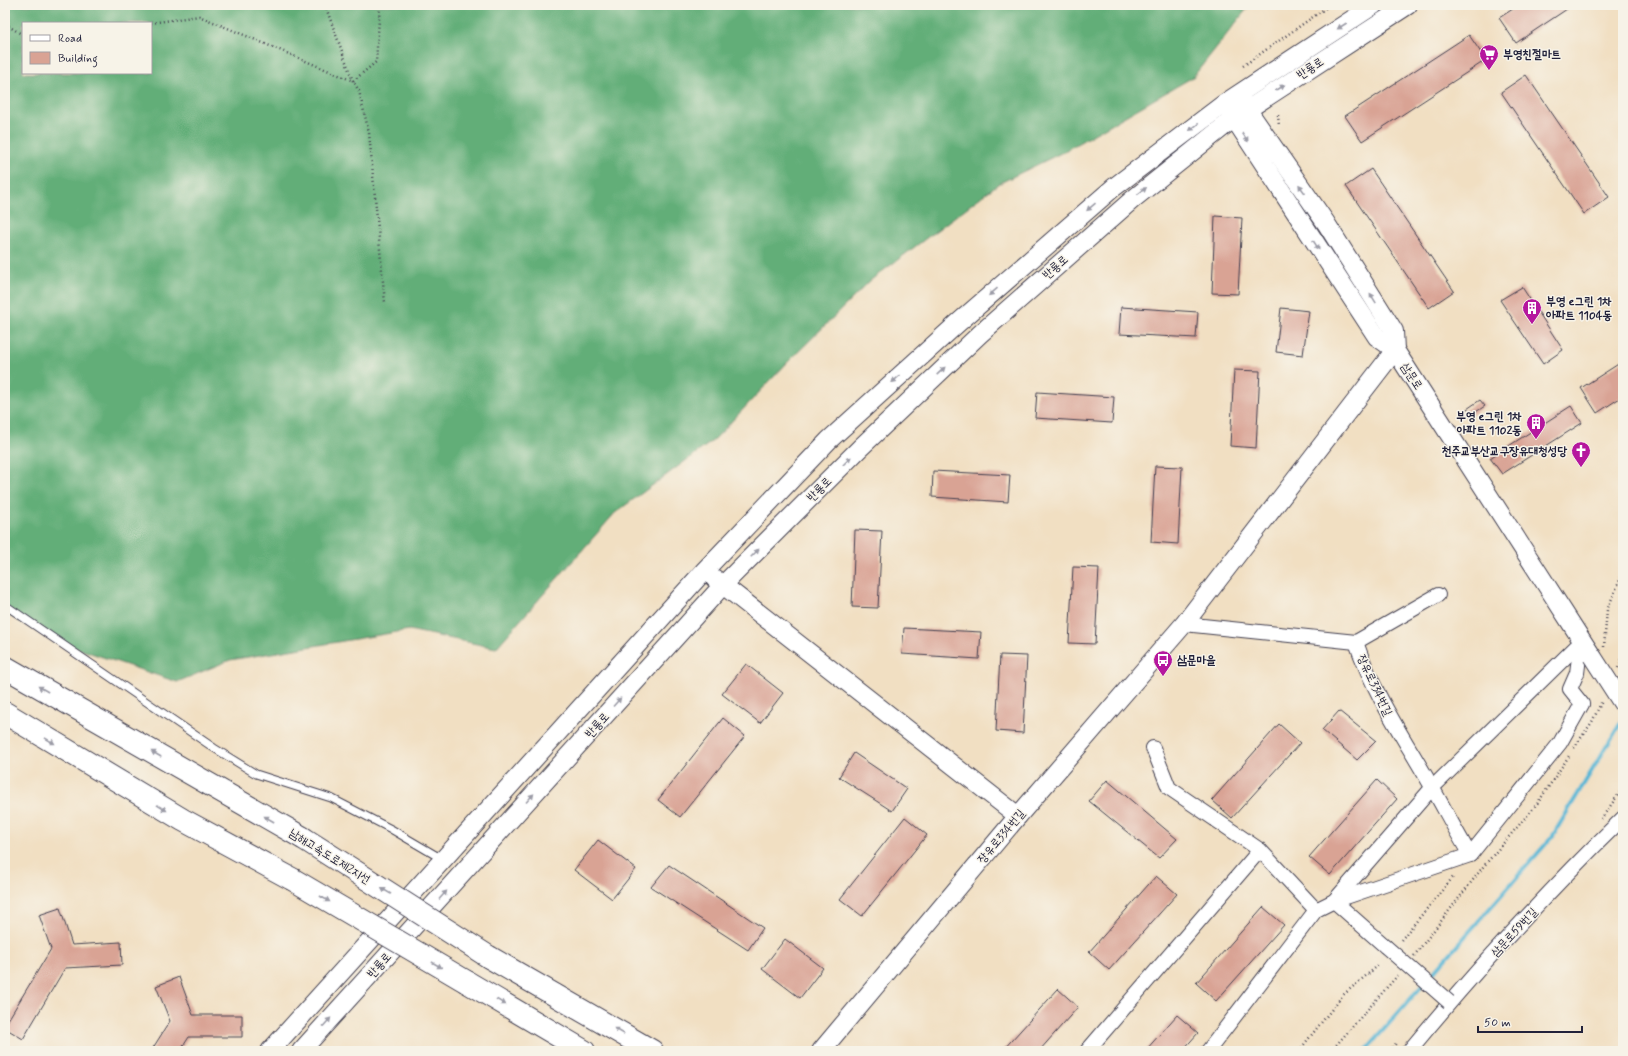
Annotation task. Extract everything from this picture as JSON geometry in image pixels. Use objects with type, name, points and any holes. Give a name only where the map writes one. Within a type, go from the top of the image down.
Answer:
[{"type":"highway","name":"남해고속도로제2지선","points":[[5,667],[302,838],[489,957],[652,1051]]},
{"type":"highway","points":[[5,713],[183,820],[292,879],[584,1051]]},
{"type":"street","name":"반룡로","points":[[270,1051],[704,571],[829,440],[958,323],[1113,188],[1231,99],[1374,5]]},
{"type":"street","name":"반룡로","points":[[301,1051],[723,586],[860,448],[980,334],[1132,200],[1240,114],[1408,5]]},
{"type":"street","name":"삼문로","points":[[1231,99],[1377,337],[1395,350],[1592,649],[1623,704]]},
{"type":"street","name":"삼문로","points":[[1240,114],[1326,224],[1394,331],[1395,350]]},
{"type":"street","name":"장유로334번길","points":[[822,1051],[1018,816],[1184,624],[1395,350]]},
{"type":"street","points":[[704,571],[1018,816]]},
{"type":"street","points":[[1356,642],[1438,595]]},
{"type":"street","name":"장유로334번길","points":[[1184,624],[1356,642],[1366,670],[1393,723],[1470,856]]},
{"type":"street","points":[[1334,901],[1432,788],[1592,649]]},
{"type":"street","points":[[1208,1051],[1316,910],[1334,901],[1470,856],[1560,743],[1582,704],[1570,689],[1577,673],[1592,649]]},
{"type":"street","points":[[1153,748],[1169,788],[1260,850],[1316,910]]},
{"type":"street","name":"삼문로59번길","points":[[1409,1051],[1450,1002],[1588,852],[1623,818]]},
{"type":"street","points":[[1088,1051],[1260,850]]},
{"type":"street","points":[[1334,901],[1450,1002]]},
{"type":"lane","points":[[5,605],[214,748],[256,774],[331,798],[391,829],[443,860]]},
{"type":"path","points":[[325,5],[353,81],[359,91],[369,133],[386,303]]},
{"type":"path","points":[[353,81],[376,62],[380,5]]},
{"type":"path","points":[[1243,66],[1330,5]]},
{"type":"path","points":[[152,23],[199,16],[353,81]]},
{"type":"path","points":[[5,24],[22,34]]},
{"type":"path","points":[[1592,649],[1623,573]]},
{"type":"path","points":[[1618,669],[1623,653]]},
{"type":"path","points":[[1410,961],[1483,867],[1537,804],[1592,722],[1605,695]]},
{"type":"path","points":[[1402,940],[1470,856]]},
{"type":"path","points":[[1299,1051],[1343,995],[1380,964]]},
{"type":"path","points":[[1331,1051],[1400,973]]},
{"type":"green space","points":[[5,5],[1250,5],[1193,77],[1061,153],[998,184],[871,280],[786,364],[714,440],[615,513],[496,648],[409,630],[230,660],[177,682],[55,641],[5,613]]},
{"type":"building","points":[[1519,5],[1573,5],[1516,43],[1499,18]]},
{"type":"building","points":[[1469,35],[1486,60],[1362,141],[1345,116]]},
{"type":"building","points":[[1526,75],[1609,197],[1584,214],[1501,92]]},
{"type":"building","points":[[1371,169],[1454,291],[1429,308],[1346,186]]},
{"type":"building","points":[[1215,216],[1242,218],[1238,294],[1212,293]]},
{"type":"building","name":"부영 e그린 1차 아파트 1104동","points":[[1522,287],[1563,350],[1543,364],[1500,300]]},
{"type":"building","points":[[1121,307],[1198,312],[1196,338],[1119,334]]},
{"type":"building","points":[[1281,308],[1309,311],[1303,355],[1276,352]]},
{"type":"building","points":[[1623,361],[1623,396],[1597,413],[1581,388]]},
{"type":"building","points":[[1234,370],[1260,371],[1256,448],[1230,446]]},
{"type":"building","points":[[1037,392],[1114,397],[1112,423],[1035,418]]},
{"type":"building","points":[[1480,400],[1485,406],[1468,417],[1464,411]]},
{"type":"building","name":"부영 e그린 1차 아파트 1102동","points":[[1571,406],[1582,423],[1502,474],[1490,458]]},
{"type":"building","points":[[1155,466],[1182,467],[1178,544],[1151,542]]},
{"type":"building","points":[[933,471],[1010,475],[1008,502],[932,497]]},
{"type":"building","points":[[855,530],[882,531],[878,608],[852,607]]},
{"type":"building","points":[[1073,567],[1099,568],[1095,644],[1069,643]]},
{"type":"building","points":[[904,628],[981,632],[979,659],[902,654]]},
{"type":"building","points":[[1000,655],[1027,656],[1023,733],[996,731]]},
{"type":"building","points":[[746,664],[783,693],[760,723],[722,694]]},
{"type":"building","points":[[1339,711],[1376,741],[1357,760],[1322,730]]},
{"type":"building","points":[[723,718],[745,736],[680,817],[658,800]]},
{"type":"building","points":[[1279,724],[1300,743],[1232,818],[1212,800]]},
{"type":"building","points":[[854,753],[907,789],[892,811],[839,777]]},
{"type":"building","points":[[1107,780],[1177,839],[1159,858],[1089,801]]},
{"type":"building","points":[[1377,780],[1397,799],[1330,875],[1309,857]]},
{"type":"building","points":[[905,817],[927,835],[862,916],[840,899]]},
{"type":"building","points":[[598,840],[636,869],[612,899],[574,870]]},
{"type":"building","points":[[669,865],[763,928],[748,950],[651,887]]},
{"type":"building","points":[[1156,876],[1177,894],[1109,970],[1089,952]]},
{"type":"building","points":[[1263,907],[1284,925],[1216,1001],[1196,983]]},
{"type":"building","points":[[60,908],[72,945],[121,942],[122,965],[65,968],[23,1039],[5,1028],[5,1025],[51,949],[39,915]]},
{"type":"building","points":[[785,939],[823,968],[800,998],[762,969]]},
{"type":"building","points":[[179,977],[193,1015],[242,1015],[242,1037],[189,1037],[180,1051],[151,1051],[170,1021],[156,986]]},
{"type":"building","points":[[1058,989],[1078,1007],[1039,1051],[1002,1051]]},
{"type":"building","points":[[1177,1015],[1198,1033],[1182,1051],[1145,1051]]},
{"type":"waterway","points":[[1365,1051],[1552,837],[1623,719]]},
{"type":"place","name":"부영친절마트","points":[[1489,71]]},
{"type":"place","name":"부영 e그린 1차 아파트 1104동","points":[[1532,325]]},
{"type":"place","name":"부영 e그린 1차 아파트 1102동","points":[[1536,440]]},
{"type":"place","name":"천주교부산교구장유대청성당","points":[[1581,468]]},
{"type":"place","name":"삼문마을","points":[[1163,677]]}]
